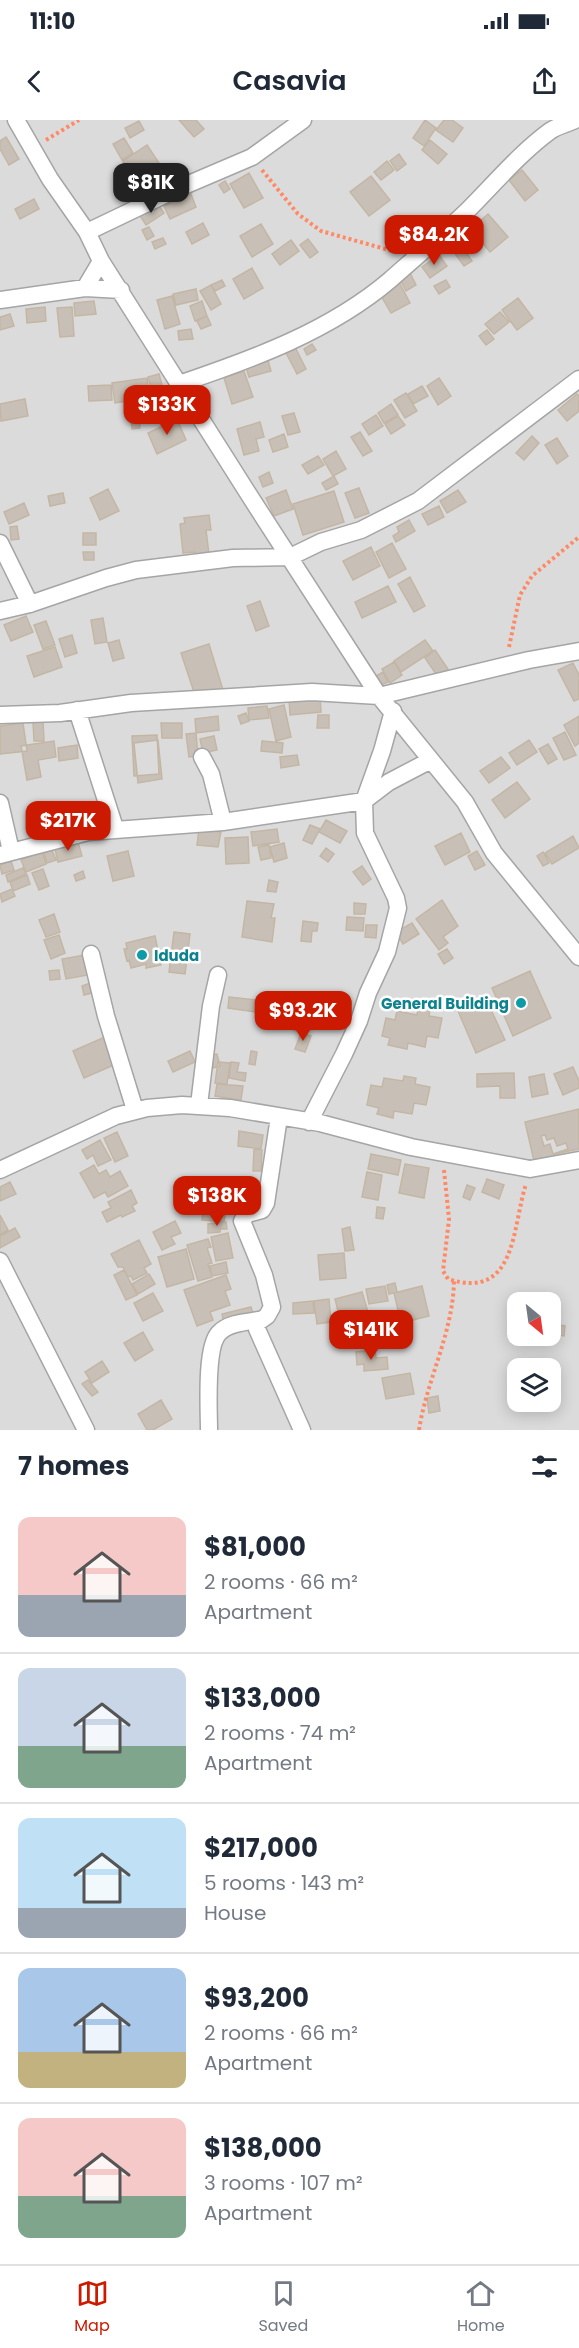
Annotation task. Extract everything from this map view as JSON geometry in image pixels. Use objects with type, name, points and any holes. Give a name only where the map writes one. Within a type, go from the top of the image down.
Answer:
[{"type":"street","points":[[16,120],[50,179],[87,232],[101,261],[379,696],[465,802],[494,853],[578,955]]},
{"type":"street","points":[[87,232],[177,189],[252,157],[303,120]]},
{"type":"street","points":[[179,384],[215,374],[248,360],[335,318],[362,302],[465,213],[533,145],[552,130],[575,120]]},
{"type":"street","points":[[85,288],[101,261]]},
{"type":"street","points":[[0,300],[85,288],[121,290]]},
{"type":"street","points":[[0,611],[30,604],[136,570],[233,558],[290,557],[321,543],[361,530],[418,501],[579,379]]},
{"type":"street","points":[[0,543],[30,604]]},
{"type":"street","points":[[0,715],[27,715],[130,703],[312,692],[379,696],[579,651]]},
{"type":"street","points":[[77,710],[115,828]]},
{"type":"street","points":[[309,1122],[359,1021],[368,993],[387,952],[398,908],[396,898],[365,833],[364,801],[393,711]]},
{"type":"street","points":[[202,757],[211,774],[223,822]]},
{"type":"street","points":[[0,803],[6,853],[70,836],[115,828],[223,822],[364,801],[389,782],[431,760]]},
{"type":"street","points":[[91,954],[106,1016],[135,1110]]},
{"type":"street","points":[[199,1105],[211,1006],[218,975]]},
{"type":"street","points":[[0,1170],[88,1128],[135,1110],[199,1105],[230,1108],[346,1129],[411,1147],[530,1169],[579,1160]]},
{"type":"street","points":[[209,1430],[210,1369],[217,1335],[230,1326],[267,1316],[272,1307],[264,1275],[242,1221],[247,1214],[262,1210],[266,1203],[279,1117]]},
{"type":"street","points":[[0,1262],[86,1430]]},
{"type":"street","points":[[259,1320],[256,1324],[258,1334],[302,1430]]},
{"type":"street","points":[[209,1411],[218,1430]]},
{"type":"path","points":[[32,147],[79,120]]},
{"type":"path","points":[[252,157],[298,214],[321,231],[413,258]]},
{"type":"path","points":[[506,666],[520,595],[532,576],[579,537]]},
{"type":"path","points":[[442,1152],[448,1219],[443,1270],[448,1279],[454,1281],[489,1279],[502,1268],[510,1251],[530,1169]]},
{"type":"path","points":[[419,1430],[427,1393],[452,1315],[454,1281]]},
{"type":"shaded area","points":[[0,120],[579,120],[579,1430],[0,1430]]},
{"type":"building","points":[[179,120],[196,120],[204,129],[194,137]]},
{"type":"building","points":[[425,120],[436,128],[424,146],[413,138]]},
{"type":"building","points":[[444,120],[452,120],[463,128],[453,142],[436,130]]},
{"type":"building","points":[[139,121],[144,130],[130,138],[125,128]]},
{"type":"building","points":[[6,137],[19,159],[9,165],[0,149],[0,141]]},
{"type":"building","points":[[124,138],[133,153],[122,160],[113,144]]},
{"type":"building","points":[[430,140],[447,154],[438,164],[422,150]]},
{"type":"building","points":[[147,145],[161,166],[137,182],[123,161]]},
{"type":"building","points":[[399,154],[406,164],[397,171],[390,161]]},
{"type":"building","points":[[387,161],[394,170],[381,180],[374,172]]},
{"type":"building","points":[[522,170],[538,190],[525,201],[509,180]]},
{"type":"building","points":[[249,173],[263,198],[244,208],[230,184]]},
{"type":"building","points":[[371,176],[390,200],[369,216],[350,192]]},
{"type":"building","points":[[225,181],[230,189],[224,193],[219,185]]},
{"type":"building","points":[[191,194],[196,207],[170,219],[164,206]]},
{"type":"building","points":[[34,199],[39,209],[20,219],[15,209]]},
{"type":"building","points":[[157,203],[164,213],[146,225],[139,214]]},
{"type":"building","points":[[488,214],[508,237],[490,252],[471,229]]},
{"type":"building","points":[[459,222],[468,231],[456,244],[446,235]]},
{"type":"building","points":[[203,223],[209,235],[192,244],[186,232]]},
{"type":"building","points":[[261,224],[273,244],[252,257],[240,236]]},
{"type":"building","points":[[149,227],[154,236],[147,240],[142,230]]},
{"type":"building","points":[[163,238],[166,244],[155,249],[152,242]]},
{"type":"building","points":[[308,239],[318,252],[310,258],[300,245]]},
{"type":"building","points":[[291,240],[299,251],[280,265],[272,254]]},
{"type":"building","points":[[459,242],[472,261],[464,266],[451,248]]},
{"type":"building","points":[[439,255],[447,266],[430,278],[422,267]]},
{"type":"building","points":[[252,268],[263,288],[244,299],[233,279]]},
{"type":"building","points":[[410,273],[416,285],[406,291],[400,279]]},
{"type":"building","points":[[222,280],[225,286],[215,291],[211,285]]},
{"type":"building","points":[[446,280],[450,287],[439,294],[434,286]]},
{"type":"building","points":[[399,282],[410,303],[391,313],[379,292]]},
{"type":"building","points":[[211,285],[221,304],[211,310],[200,291]]},
{"type":"building","points":[[196,289],[198,300],[176,305],[173,294]]},
{"type":"building","points":[[172,296],[180,324],[165,329],[157,300]]},
{"type":"building","points":[[518,298],[533,318],[517,330],[502,310]]},
{"type":"building","points":[[94,301],[96,314],[75,316],[74,303]]},
{"type":"building","points":[[202,301],[207,316],[195,321],[190,306]]},
{"type":"building","points":[[45,307],[46,321],[27,323],[26,309]]},
{"type":"building","points":[[72,307],[74,336],[60,337],[57,308]]},
{"type":"building","points":[[500,312],[509,322],[494,334],[485,324]]},
{"type":"building","points":[[10,314],[14,326],[0,330],[0,317]]},
{"type":"building","points":[[207,316],[211,325],[201,329],[197,321]]},
{"type":"building","points":[[191,329],[193,339],[179,340],[178,331]]},
{"type":"building","points":[[487,330],[494,339],[486,345],[479,336]]},
{"type":"building","points":[[312,344],[316,350],[307,355],[304,349]]},
{"type":"building","points":[[295,347],[306,369],[297,374],[285,351]]},
{"type":"building","points":[[267,357],[271,371],[249,377],[245,364]]},
{"type":"building","points":[[244,371],[253,397],[232,404],[224,378]]},
{"type":"building","points":[[159,374],[167,404],[156,407],[148,377]]},
{"type":"building","points":[[147,378],[149,398],[115,403],[112,383]]},
{"type":"building","points":[[439,378],[451,396],[438,405],[427,386]]},
{"type":"building","points":[[111,385],[112,400],[89,401],[88,386]]},
{"type":"building","points":[[422,386],[428,396],[413,404],[408,394]]},
{"type":"building","points":[[406,393],[417,411],[405,418],[394,400]]},
{"type":"building","points":[[577,394],[579,411],[567,421],[558,410]]},
{"type":"building","points":[[25,399],[28,416],[1,421],[0,404]]},
{"type":"building","points":[[391,404],[398,415],[384,423],[378,413]]},
{"type":"building","points":[[294,413],[300,432],[288,435],[282,416]]},
{"type":"building","points":[[376,415],[383,426],[369,435],[362,424]]},
{"type":"building","points":[[398,416],[405,425],[391,434],[385,424]]},
{"type":"building","points":[[139,417],[140,428],[132,429],[131,418]]},
{"type":"building","points":[[177,419],[186,440],[157,454],[148,433]]},
{"type":"building","points":[[260,422],[264,437],[256,439],[259,451],[244,455],[237,429]]},
{"type":"building","points":[[360,432],[372,451],[363,456],[351,437]]},
{"type":"building","points":[[284,434],[288,447],[273,452],[269,440]]},
{"type":"building","points":[[532,436],[539,443],[524,460],[516,453]]},
{"type":"building","points":[[557,438],[568,456],[557,464],[545,445]]},
{"type":"building","points":[[336,451],[346,469],[333,476],[323,459]]},
{"type":"building","points":[[318,456],[324,465],[308,474],[302,465]]},
{"type":"building","points":[[269,472],[273,483],[263,487],[259,477]]},
{"type":"building","points":[[334,476],[338,484],[326,490],[322,483]]},
{"type":"building","points":[[359,488],[369,513],[355,518],[345,493]]},
{"type":"building","points":[[108,489],[119,511],[100,520],[90,498]]},
{"type":"building","points":[[286,490],[293,509],[274,516],[266,498]]},
{"type":"building","points":[[458,490],[466,502],[447,513],[440,501]]},
{"type":"building","points":[[334,491],[344,522],[303,535],[293,504]]},
{"type":"building","points":[[63,493],[65,503],[50,506],[48,496]]},
{"type":"building","points":[[24,503],[29,515],[9,524],[4,512]]},
{"type":"building","points":[[439,506],[444,517],[428,525],[422,514]]},
{"type":"building","points":[[209,515],[211,530],[206,530],[209,554],[183,553],[180,524],[185,523],[184,518]]},
{"type":"building","points":[[409,520],[415,531],[396,542],[393,536],[399,532],[397,527]]},
{"type":"building","points":[[17,526],[19,539],[11,540],[10,527]]},
{"type":"building","points":[[83,533],[96,533],[96,545],[83,545]]},
{"type":"building","points":[[392,543],[406,569],[389,578],[376,552]]},
{"type":"building","points":[[371,547],[380,566],[353,580],[343,561]]},
{"type":"building","points":[[83,552],[94,552],[94,560],[84,560]]},
{"type":"building","points":[[410,577],[425,606],[414,612],[398,584]]},
{"type":"building","points":[[388,586],[396,602],[362,618],[355,602]]},
{"type":"building","points":[[260,601],[269,626],[256,631],[247,606]]},
{"type":"building","points":[[26,616],[33,632],[11,641],[4,625]]},
{"type":"building","points":[[103,618],[107,642],[95,644],[91,620]]},
{"type":"building","points":[[46,621],[55,645],[43,649],[34,625]]},
{"type":"building","points":[[72,635],[77,653],[65,657],[59,639]]},
{"type":"building","points":[[119,640],[124,658],[113,661],[108,643]]},
{"type":"building","points":[[425,640],[433,651],[401,672],[394,661]]},
{"type":"building","points":[[209,644],[223,690],[196,698],[181,653]]},
{"type":"building","points":[[55,647],[62,667],[34,677],[27,656]]},
{"type":"building","points":[[435,650],[448,669],[438,677],[425,658]]},
{"type":"building","points":[[394,662],[402,675],[390,683],[382,669]]},
{"type":"building","points":[[573,663],[579,675],[579,699],[574,701],[558,670]]},
{"type":"building","points":[[383,672],[388,682],[381,685],[376,676]]},
{"type":"building","points":[[320,696],[321,712],[290,715],[289,699]]},
{"type":"building","points":[[284,705],[291,737],[276,741],[269,709]]},
{"type":"building","points":[[267,706],[269,718],[249,720],[248,708]]},
{"type":"building","points":[[246,713],[249,721],[241,724],[238,716]]},
{"type":"building","points":[[318,715],[329,715],[329,728],[317,728]]},
{"type":"building","points":[[218,716],[219,730],[196,733],[195,719]]},
{"type":"building","points":[[579,716],[579,743],[575,746],[564,725]]},
{"type":"building","points":[[43,721],[44,741],[34,741],[33,722]]},
{"type":"building","points":[[23,723],[27,751],[0,754],[0,726]]},
{"type":"building","points":[[161,723],[182,723],[182,738],[162,738]]},
{"type":"building","points":[[565,732],[576,755],[564,760],[553,738]]},
{"type":"building","points":[[196,733],[198,756],[189,757],[186,734]]},
{"type":"building","points":[[157,735],[159,774],[134,776],[132,736]]},
{"type":"building","points":[[214,736],[217,750],[203,753],[200,739]]},
{"type":"building","points":[[158,740],[162,779],[138,783],[134,743]]},
{"type":"building","points":[[529,740],[537,752],[517,765],[509,753]]},
{"type":"building","points":[[54,741],[56,757],[38,760],[41,777],[27,780],[21,746]]},
{"type":"building","points":[[262,741],[283,743],[282,753],[261,751]]},
{"type":"building","points":[[548,744],[557,759],[548,764],[539,749]]},
{"type":"building","points":[[77,745],[78,758],[59,761],[58,748]]},
{"type":"building","points":[[297,755],[299,765],[281,768],[280,757]]},
{"type":"building","points":[[501,757],[510,768],[489,783],[480,771]]},
{"type":"building","points":[[517,782],[530,799],[505,818],[492,800]]},
{"type":"building","points":[[326,820],[347,831],[340,843],[319,832]]},
{"type":"building","points":[[310,825],[320,829],[312,844],[303,840]]},
{"type":"building","points":[[199,829],[221,832],[218,847],[197,845]]},
{"type":"building","points":[[277,829],[279,842],[253,846],[251,832]]},
{"type":"building","points":[[461,833],[470,852],[445,865],[435,846]]},
{"type":"building","points":[[573,836],[579,848],[552,864],[545,853]]},
{"type":"building","points":[[248,837],[249,863],[226,864],[225,838]]},
{"type":"building","points":[[78,842],[82,856],[58,862],[55,849]]},
{"type":"building","points":[[284,843],[287,858],[274,862],[270,847]]},
{"type":"building","points":[[269,845],[271,858],[261,860],[258,847]]},
{"type":"building","points":[[326,848],[334,854],[328,862],[320,856]]},
{"type":"building","points":[[52,850],[56,860],[47,863],[44,853]]},
{"type":"building","points":[[128,851],[134,876],[113,881],[107,856]]},
{"type":"building","points":[[477,851],[485,865],[475,870],[468,856]]},
{"type":"building","points":[[42,852],[46,864],[26,872],[21,860]]},
{"type":"building","points":[[543,852],[549,863],[543,866],[537,856]]},
{"type":"building","points":[[11,861],[14,870],[2,874],[0,865]]},
{"type":"building","points":[[362,866],[371,879],[363,885],[353,872]]},
{"type":"building","points":[[23,868],[26,874],[8,882],[6,875]]},
{"type":"building","points":[[43,869],[49,886],[39,890],[32,873]]},
{"type":"building","points":[[83,871],[85,878],[76,881],[74,875]]},
{"type":"building","points":[[27,875],[30,884],[13,891],[10,882]]},
{"type":"building","points":[[269,880],[278,882],[276,892],[267,891]]},
{"type":"building","points":[[12,889],[15,896],[2,902],[0,894]]},
{"type":"building","points":[[442,900],[458,926],[443,937],[448,943],[439,950],[416,919]]},
{"type":"building","points":[[247,901],[274,904],[271,918],[275,918],[272,942],[242,937]]},
{"type":"building","points":[[354,903],[366,904],[365,914],[354,914]]},
{"type":"building","points":[[54,914],[60,932],[46,937],[39,920]]},
{"type":"building","points":[[347,917],[364,918],[363,931],[346,930]]},
{"type":"building","points":[[303,921],[318,923],[317,931],[312,931],[311,942],[301,941]]},
{"type":"building","points":[[412,923],[419,934],[403,944],[396,932]]},
{"type":"building","points":[[366,925],[377,925],[376,938],[365,937]]},
{"type":"building","points":[[174,932],[190,934],[185,974],[169,972]]},
{"type":"building","points":[[59,935],[65,953],[51,959],[44,940]]},
{"type":"building","name":"Iduda","points":[[155,936],[161,965],[146,968],[146,964],[131,968],[124,949],[127,949],[126,943]]},
{"type":"building","points":[[447,949],[453,958],[444,964],[438,954]]},
{"type":"building","points":[[84,955],[88,975],[66,979],[62,959]]},
{"type":"building","points":[[59,970],[60,979],[50,980],[49,971]]},
{"type":"building","name":"General Building","points":[[530,971],[551,1018],[513,1036],[492,988]]},
{"type":"building","points":[[93,982],[96,992],[84,995],[82,986]]},
{"type":"building","points":[[229,997],[257,1000],[255,1012],[228,1008]]},
{"type":"building","points":[[486,999],[505,1040],[476,1053],[458,1011]]},
{"type":"building","points":[[418,1007],[430,1010],[429,1016],[442,1018],[438,1038],[427,1036],[425,1047],[408,1043],[407,1049],[388,1045],[390,1038],[382,1036],[386,1018],[395,1020],[397,1011],[417,1015]]},
{"type":"building","points":[[282,1008],[307,1015],[301,1032],[277,1025]]},
{"type":"building","points":[[301,1033],[311,1036],[305,1052],[295,1049]]},
{"type":"building","points":[[105,1037],[116,1064],[84,1078],[73,1051]]},
{"type":"building","points":[[190,1051],[195,1062],[173,1072],[168,1061]]},
{"type":"building","points":[[251,1051],[257,1052],[255,1065],[249,1064]]},
{"type":"building","points":[[217,1054],[220,1066],[213,1068],[210,1055]]},
{"type":"building","points":[[218,1062],[230,1063],[227,1084],[215,1083]]},
{"type":"building","points":[[231,1062],[239,1063],[237,1072],[246,1073],[245,1081],[229,1078]]},
{"type":"building","points":[[573,1067],[579,1081],[579,1088],[563,1095],[554,1074]]},
{"type":"building","points":[[514,1073],[515,1098],[500,1098],[500,1086],[477,1087],[477,1074]]},
{"type":"building","points":[[544,1074],[548,1094],[532,1097],[529,1077]]},
{"type":"building","points":[[404,1076],[416,1078],[415,1084],[430,1087],[426,1105],[414,1103],[412,1114],[394,1111],[393,1118],[377,1114],[379,1108],[367,1105],[371,1085],[382,1087],[384,1078],[403,1081]]},
{"type":"building","points":[[217,1084],[243,1086],[241,1100],[215,1096]]},
{"type":"building","points":[[579,1109],[579,1149],[555,1154],[557,1160],[535,1165],[525,1122]],"holes":[[[545,1135],[547,1140],[554,1138],[557,1146],[566,1143],[568,1149],[553,1154],[550,1144],[544,1146],[541,1136]]]},
{"type":"building","points":[[239,1131],[263,1135],[261,1149],[238,1146]]},
{"type":"building","points":[[117,1132],[128,1156],[115,1162],[104,1138]]},
{"type":"building","points":[[100,1140],[111,1160],[98,1166],[93,1155],[87,1159],[82,1150]]},
{"type":"building","points":[[254,1149],[262,1150],[261,1171],[253,1171]]},
{"type":"building","points":[[371,1154],[401,1160],[398,1175],[368,1169]]},
{"type":"building","points":[[405,1164],[429,1168],[424,1198],[399,1193]]},
{"type":"building","points":[[94,1165],[99,1174],[106,1170],[110,1177],[120,1171],[128,1186],[108,1197],[105,1192],[94,1198],[80,1173]]},
{"type":"building","points":[[367,1172],[382,1175],[378,1200],[362,1197]]},
{"type":"building","points":[[487,1179],[504,1185],[499,1199],[482,1192]]},
{"type":"building","points":[[10,1182],[16,1194],[0,1201],[0,1187]]},
{"type":"building","points":[[467,1185],[475,1188],[470,1200],[463,1197]]},
{"type":"building","points":[[131,1190],[137,1203],[132,1206],[135,1211],[107,1222],[102,1212],[111,1208],[108,1202]]},
{"type":"building","points":[[377,1207],[385,1208],[383,1219],[376,1218]]},
{"type":"building","points":[[203,1213],[225,1215],[224,1222],[202,1220]]},
{"type":"building","points":[[0,1215],[8,1230],[0,1235]]},
{"type":"building","points":[[175,1221],[181,1233],[171,1237],[175,1244],[162,1250],[153,1232]]},
{"type":"building","points":[[226,1222],[227,1229],[208,1233],[208,1224]]},
{"type":"building","points":[[350,1227],[354,1250],[345,1251],[342,1229]]},
{"type":"building","points":[[15,1228],[20,1237],[0,1248],[0,1236]]},
{"type":"building","points":[[228,1233],[233,1258],[216,1261],[211,1237]]},
{"type":"building","points":[[208,1239],[211,1247],[207,1248],[212,1263],[208,1264],[212,1277],[198,1281],[187,1245]]},
{"type":"building","points":[[139,1240],[151,1264],[144,1268],[147,1273],[133,1280],[131,1276],[128,1277],[123,1267],[118,1267],[111,1254]]},
{"type":"building","points":[[186,1249],[194,1279],[167,1287],[158,1257]]},
{"type":"building","points":[[344,1253],[346,1278],[320,1280],[318,1255]]},
{"type":"building","points":[[226,1262],[228,1273],[212,1276],[210,1266]]},
{"type":"building","points":[[124,1270],[137,1295],[126,1300],[114,1275]]},
{"type":"building","points":[[149,1274],[155,1284],[138,1294],[132,1284]]},
{"type":"building","points":[[226,1275],[231,1289],[225,1291],[230,1305],[210,1312],[213,1320],[197,1326],[184,1290]]},
{"type":"building","points":[[395,1283],[397,1292],[389,1294],[387,1285]]},
{"type":"building","points":[[385,1286],[388,1301],[369,1304],[366,1289]]},
{"type":"building","points":[[422,1286],[429,1316],[401,1323],[394,1293]]},
{"type":"building","points":[[362,1292],[370,1319],[342,1327],[335,1299]]},
{"type":"building","points":[[153,1293],[163,1311],[143,1321],[134,1303]]},
{"type":"building","points":[[329,1299],[331,1322],[317,1324],[314,1301]]},
{"type":"building","points":[[313,1301],[314,1313],[293,1314],[293,1303]]},
{"type":"building","points":[[251,1307],[254,1317],[224,1324],[222,1314]]},
{"type":"building","points":[[561,1325],[565,1326],[564,1336],[561,1336]]},
{"type":"building","points":[[143,1332],[153,1350],[135,1361],[124,1343]]},
{"type":"building","points":[[375,1350],[376,1358],[387,1357],[388,1369],[364,1371],[364,1364],[357,1365],[356,1352]]},
{"type":"building","points":[[102,1361],[109,1372],[92,1383],[85,1372]]},
{"type":"building","points":[[410,1373],[414,1394],[386,1399],[382,1378]]},
{"type":"building","points":[[88,1380],[98,1392],[92,1396],[82,1384]]},
{"type":"building","points":[[438,1396],[440,1411],[429,1413],[427,1398]]},
{"type":"building","points":[[161,1400],[172,1419],[153,1430],[147,1430],[138,1414]]},
{"type":"place","name":"Iduda","points":[[142,955]]},
{"type":"place","name":"General Building","points":[[521,1003]]}]
